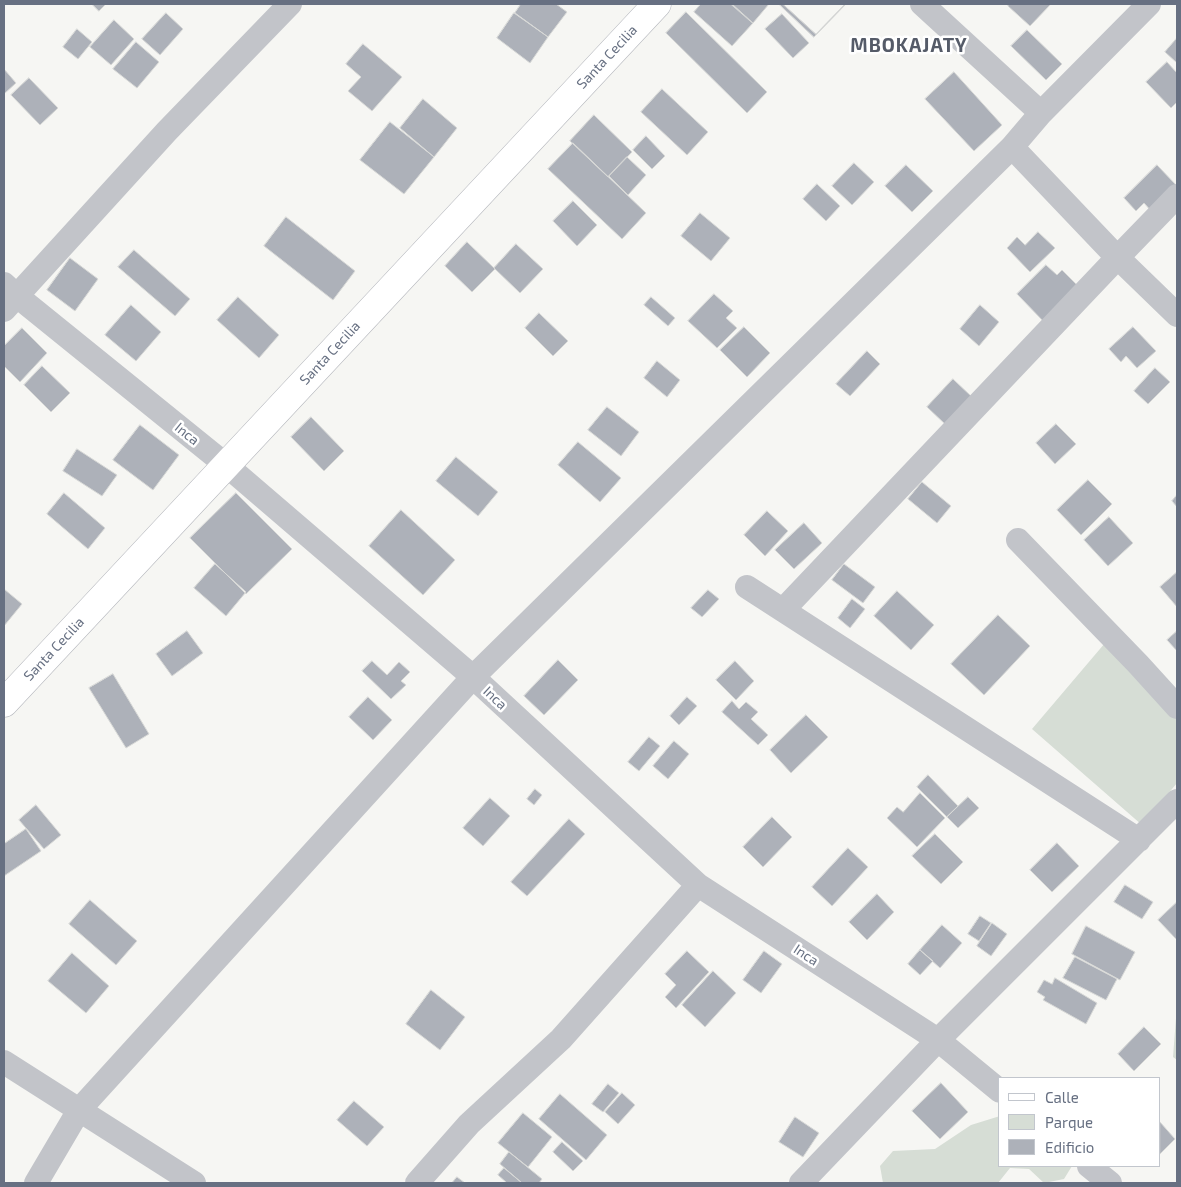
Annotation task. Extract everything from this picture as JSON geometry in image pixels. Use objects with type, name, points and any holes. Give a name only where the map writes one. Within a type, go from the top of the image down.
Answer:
[{"type":"street","points":[[8,297],[290,4]]},
{"type":"street","name":"Santa Cecilia","points":[[4,703],[657,4]]},
{"type":"street","points":[[922,4],[1041,113]]},
{"type":"street","points":[[36,1183],[79,1110],[472,677],[1012,147],[1041,113],[1148,4]]},
{"type":"street","points":[[1012,147],[1177,315]]},
{"type":"street","points":[[783,610],[1177,196]]},
{"type":"street","name":"Inca","points":[[8,297],[226,465],[472,677],[698,885],[938,1040],[998,1089]]},
{"type":"street","points":[[1018,540],[1138,664],[1177,708]]},
{"type":"street","points":[[747,587],[1139,840]]},
{"type":"street","points":[[801,1183],[938,1040],[1177,801]]},
{"type":"street","points":[[417,1183],[469,1124],[560,1039],[698,885]]},
{"type":"street","points":[[4,1062],[194,1183]]},
{"type":"street","points":[[1090,1167],[1110,1183]]},
{"type":"green space","points":[[1105,643],[1177,705],[1177,783],[1142,825],[1032,729]]},
{"type":"green space","points":[[1177,1005],[1177,1060],[1173,1057]]},
{"type":"green space","points":[[998,1117],[998,1167],[1071,1167],[1064,1179],[1044,1183],[1029,1169],[1010,1168],[998,1183],[883,1183],[880,1166],[893,1151],[935,1149],[971,1125]]},
{"type":"building","points":[[92,4],[106,4],[99,11]]},
{"type":"building","points":[[521,4],[556,4],[567,12],[548,37],[515,13]]},
{"type":"building","points":[[701,4],[732,4],[753,23],[732,46],[694,12]]},
{"type":"building","points":[[731,4],[769,4],[753,23]]},
{"type":"building","points":[[779,4],[846,4],[814,37]]},
{"type":"building","points":[[783,4],[845,4],[816,34]]},
{"type":"building","points":[[1009,4],[1051,4],[1030,26],[1008,6]]},
{"type":"building","points":[[686,12],[767,92],[747,113],[666,33]]},
{"type":"building","points":[[166,13],[183,29],[160,55],[142,39]]},
{"type":"building","points":[[514,13],[548,37],[530,63],[497,38]]},
{"type":"building","points":[[782,14],[809,43],[793,58],[765,29]]},
{"type":"building","points":[[114,20],[134,39],[111,65],[90,47]]},
{"type":"building","points":[[77,29],[92,42],[78,59],[63,47]]},
{"type":"building","points":[[1027,30],[1062,64],[1046,80],[1011,46]]},
{"type":"building","points":[[1177,38],[1177,63],[1165,52]]},
{"type":"building","points":[[136,42],[159,62],[137,88],[113,69]]},
{"type":"building","points":[[363,44],[402,77],[372,111],[348,91],[361,77],[346,64]]},
{"type":"building","points":[[1167,62],[1177,73],[1177,102],[1171,108],[1146,82]]},
{"type":"building","points":[[4,69],[16,83],[4,94]]},
{"type":"building","points":[[954,72],[1002,125],[974,151],[925,99]]},
{"type":"building","points":[[29,78],[58,108],[40,125],[11,95]]},
{"type":"building","points":[[662,89],[708,132],[687,155],[641,112]]},
{"type":"building","points":[[423,99],[457,128],[434,157],[400,128]]},
{"type":"building","points":[[594,115],[632,152],[608,177],[570,141]]},
{"type":"building","points":[[390,122],[434,157],[404,194],[360,160]]},
{"type":"building","points":[[646,136],[665,156],[652,169],[633,150]]},
{"type":"building","points":[[573,143],[646,213],[622,239],[548,169]]},
{"type":"building","points":[[627,157],[646,175],[628,195],[609,176]]},
{"type":"building","points":[[854,163],[874,182],[852,205],[832,186]]},
{"type":"building","points":[[906,165],[933,191],[912,212],[885,186]]},
{"type":"building","points":[[1157,165],[1177,186],[1152,212],[1144,203],[1136,211],[1124,198]]},
{"type":"building","points":[[817,184],[840,206],[826,221],[803,199]]},
{"type":"building","points":[[573,201],[597,225],[577,246],[553,221]]},
{"type":"building","points":[[700,213],[730,238],[711,261],[681,236]]},
{"type":"building","points":[[286,217],[355,271],[333,300],[264,246]]},
{"type":"building","points":[[1038,232],[1055,248],[1030,272],[1007,248],[1017,237],[1025,245]]},
{"type":"building","points":[[467,242],[495,269],[472,292],[445,266]]},
{"type":"building","points":[[516,244],[543,269],[520,293],[494,268]]},
{"type":"building","points":[[134,250],[190,299],[175,316],[118,267]]},
{"type":"building","points":[[70,258],[98,279],[75,311],[47,290]]},
{"type":"building","points":[[1046,265],[1057,275],[1062,270],[1080,288],[1045,323],[1017,294]]},
{"type":"building","points":[[714,294],[733,311],[726,318],[737,328],[717,348],[688,321]]},
{"type":"building","points":[[238,297],[279,335],[259,358],[217,320]]},
{"type":"building","points":[[651,297],[675,318],[668,326],[644,305]]},
{"type":"building","points":[[131,305],[161,332],[136,361],[105,335]]},
{"type":"building","points":[[980,305],[999,322],[979,346],[960,329]]},
{"type":"building","points":[[539,313],[568,341],[553,356],[525,328]]},
{"type":"building","points":[[744,327],[770,353],[747,377],[720,350]]},
{"type":"building","points":[[1133,327],[1156,351],[1137,368],[1126,356],[1121,362],[1109,349]]},
{"type":"building","points":[[22,328],[47,353],[20,382],[4,366],[4,346]]},
{"type":"building","points":[[867,351],[880,364],[850,396],[836,384]]},
{"type":"building","points":[[657,361],[680,380],[667,397],[644,378]]},
{"type":"building","points":[[42,366],[70,393],[51,412],[24,385]]},
{"type":"building","points":[[1155,368],[1170,382],[1148,404],[1134,391]]},
{"type":"building","points":[[953,379],[972,397],[946,425],[927,407]]},
{"type":"building","points":[[607,407],[639,432],[621,456],[588,430]]},
{"type":"building","points":[[311,417],[344,451],[324,471],[291,437]]},
{"type":"building","points":[[1056,424],[1076,444],[1055,464],[1036,443]]},
{"type":"building","points":[[140,425],[179,455],[153,490],[113,460]]},
{"type":"building","points":[[578,442],[621,478],[600,502],[558,465]]},
{"type":"building","points":[[77,449],[117,475],[102,496],[63,471]]},
{"type":"building","points":[[456,457],[498,492],[478,516],[436,481]]},
{"type":"building","points":[[1088,480],[1112,504],[1081,535],[1057,510]]},
{"type":"building","points":[[922,482],[951,506],[937,523],[908,499]]},
{"type":"building","points":[[64,493],[105,528],[88,549],[47,514]]},
{"type":"building","points":[[236,493],[292,549],[246,594],[190,538]]},
{"type":"building","points":[[1177,495],[1177,507],[1172,501]]},
{"type":"building","points":[[401,510],[455,560],[423,595],[369,546]]},
{"type":"building","points":[[767,511],[788,531],[765,556],[744,535]]},
{"type":"building","points":[[1109,517],[1133,543],[1108,566],[1084,540]]},
{"type":"building","points":[[804,523],[822,543],[794,569],[775,550]]},
{"type":"building","points":[[215,564],[246,592],[226,616],[194,588]]},
{"type":"building","points":[[844,564],[875,587],[863,603],[832,580]]},
{"type":"building","points":[[1177,572],[1177,607],[1160,587]]},
{"type":"building","points":[[4,589],[22,604],[4,626]]},
{"type":"building","points":[[708,590],[719,599],[702,617],[691,608]]},
{"type":"building","points":[[897,591],[934,625],[911,650],[874,616]]},
{"type":"building","points":[[852,599],[865,609],[850,628],[838,618]]},
{"type":"building","points":[[998,615],[1030,646],[984,695],[951,664]]},
{"type":"building","points":[[187,631],[203,653],[172,676],[156,654]]},
{"type":"building","points":[[1177,631],[1177,651],[1167,640]]},
{"type":"building","points":[[558,660],[578,680],[544,715],[524,696]]},
{"type":"building","points":[[372,661],[387,675],[399,662],[410,672],[401,681],[406,685],[391,699],[362,671]]},
{"type":"building","points":[[735,661],[754,681],[736,700],[716,680]]},
{"type":"building","points":[[113,674],[149,734],[126,748],[89,688]]},
{"type":"building","points":[[368,697],[392,720],[373,740],[349,717]]},
{"type":"building","points":[[687,697],[697,706],[679,725],[670,716]]},
{"type":"building","points":[[732,701],[739,709],[746,702],[758,712],[751,719],[768,735],[758,745],[722,712]]},
{"type":"building","points":[[806,715],[828,737],[791,773],[770,750]]},
{"type":"building","points":[[649,737],[660,746],[639,771],[628,762]]},
{"type":"building","points":[[674,741],[689,754],[668,779],[653,766]]},
{"type":"building","points":[[928,775],[958,806],[947,817],[917,787]]},
{"type":"building","points":[[535,789],[542,795],[534,805],[527,799]]},
{"type":"building","points":[[920,793],[945,818],[917,847],[887,818],[897,807],[903,812]]},
{"type":"building","points":[[968,797],[979,808],[958,828],[947,817]]},
{"type":"building","points":[[490,798],[510,816],[483,846],[463,828]]},
{"type":"building","points":[[36,805],[61,835],[44,849],[19,820]]},
{"type":"building","points":[[772,817],[792,837],[763,867],[743,847]]},
{"type":"building","points":[[569,819],[585,834],[527,896],[511,882]]},
{"type":"building","points":[[26,829],[41,851],[4,876],[4,844]]},
{"type":"building","points":[[935,834],[963,862],[941,884],[912,856]]},
{"type":"building","points":[[1057,843],[1079,866],[1052,892],[1030,870]]},
{"type":"building","points":[[848,848],[868,867],[832,906],[812,887]]},
{"type":"building","points":[[1125,885],[1153,902],[1142,919],[1114,902]]},
{"type":"building","points":[[877,894],[894,912],[867,940],[849,922]]},
{"type":"building","points":[[90,900],[137,941],[116,965],[69,924]]},
{"type":"building","points":[[1177,902],[1177,938],[1176,939],[1158,920]]},
{"type":"building","points":[[980,916],[991,923],[979,941],[968,934]]},
{"type":"building","points":[[992,923],[1007,934],[991,956],[977,946]]},
{"type":"building","points":[[942,925],[962,943],[940,968],[920,950]]},
{"type":"building","points":[[1086,926],[1135,952],[1120,980],[1072,954]]},
{"type":"building","points":[[920,950],[933,961],[920,975],[908,964]]},
{"type":"building","points":[[687,951],[709,972],[676,1008],[665,997],[676,985],[665,974]]},
{"type":"building","points":[[764,951],[782,964],[761,993],[743,980]]},
{"type":"building","points":[[72,953],[109,986],[86,1013],[48,981]]},
{"type":"building","points":[[1075,957],[1117,979],[1106,1000],[1063,978]]},
{"type":"building","points":[[713,971],[736,993],[705,1027],[682,1005]]},
{"type":"building","points":[[1055,978],[1097,1003],[1086,1024],[1043,1000],[1045,997],[1037,992],[1044,980],[1052,984]]},
{"type":"building","points":[[431,990],[465,1017],[440,1050],[406,1024]]},
{"type":"building","points":[[1144,1027],[1161,1044],[1134,1071],[1118,1054]]},
{"type":"building","points":[[941,1083],[968,1112],[940,1139],[912,1111]]},
{"type":"building","points":[[608,1084],[619,1093],[603,1112],[592,1104]]},
{"type":"building","points":[[622,1093],[635,1105],[618,1124],[605,1112]]},
{"type":"building","points":[[560,1094],[607,1135],[586,1160],[539,1119]]},
{"type":"building","points":[[354,1101],[384,1127],[367,1146],[337,1120]]},
{"type":"building","points":[[523,1113],[552,1137],[528,1167],[498,1143]]},
{"type":"building","points":[[795,1117],[819,1133],[803,1157],[779,1142]]},
{"type":"building","points":[[1161,1123],[1175,1139],[1161,1153]]},
{"type":"building","points":[[562,1142],[583,1161],[573,1171],[553,1152]]},
{"type":"building","points":[[509,1152],[542,1179],[539,1183],[522,1183],[500,1164]]},
{"type":"building","points":[[504,1168],[522,1183],[507,1183],[498,1175]]},
{"type":"building","points":[[457,1177],[465,1183],[452,1183]]},
{"type":"district","name":"MBOKAJATY","points":[[909,46]]}]
